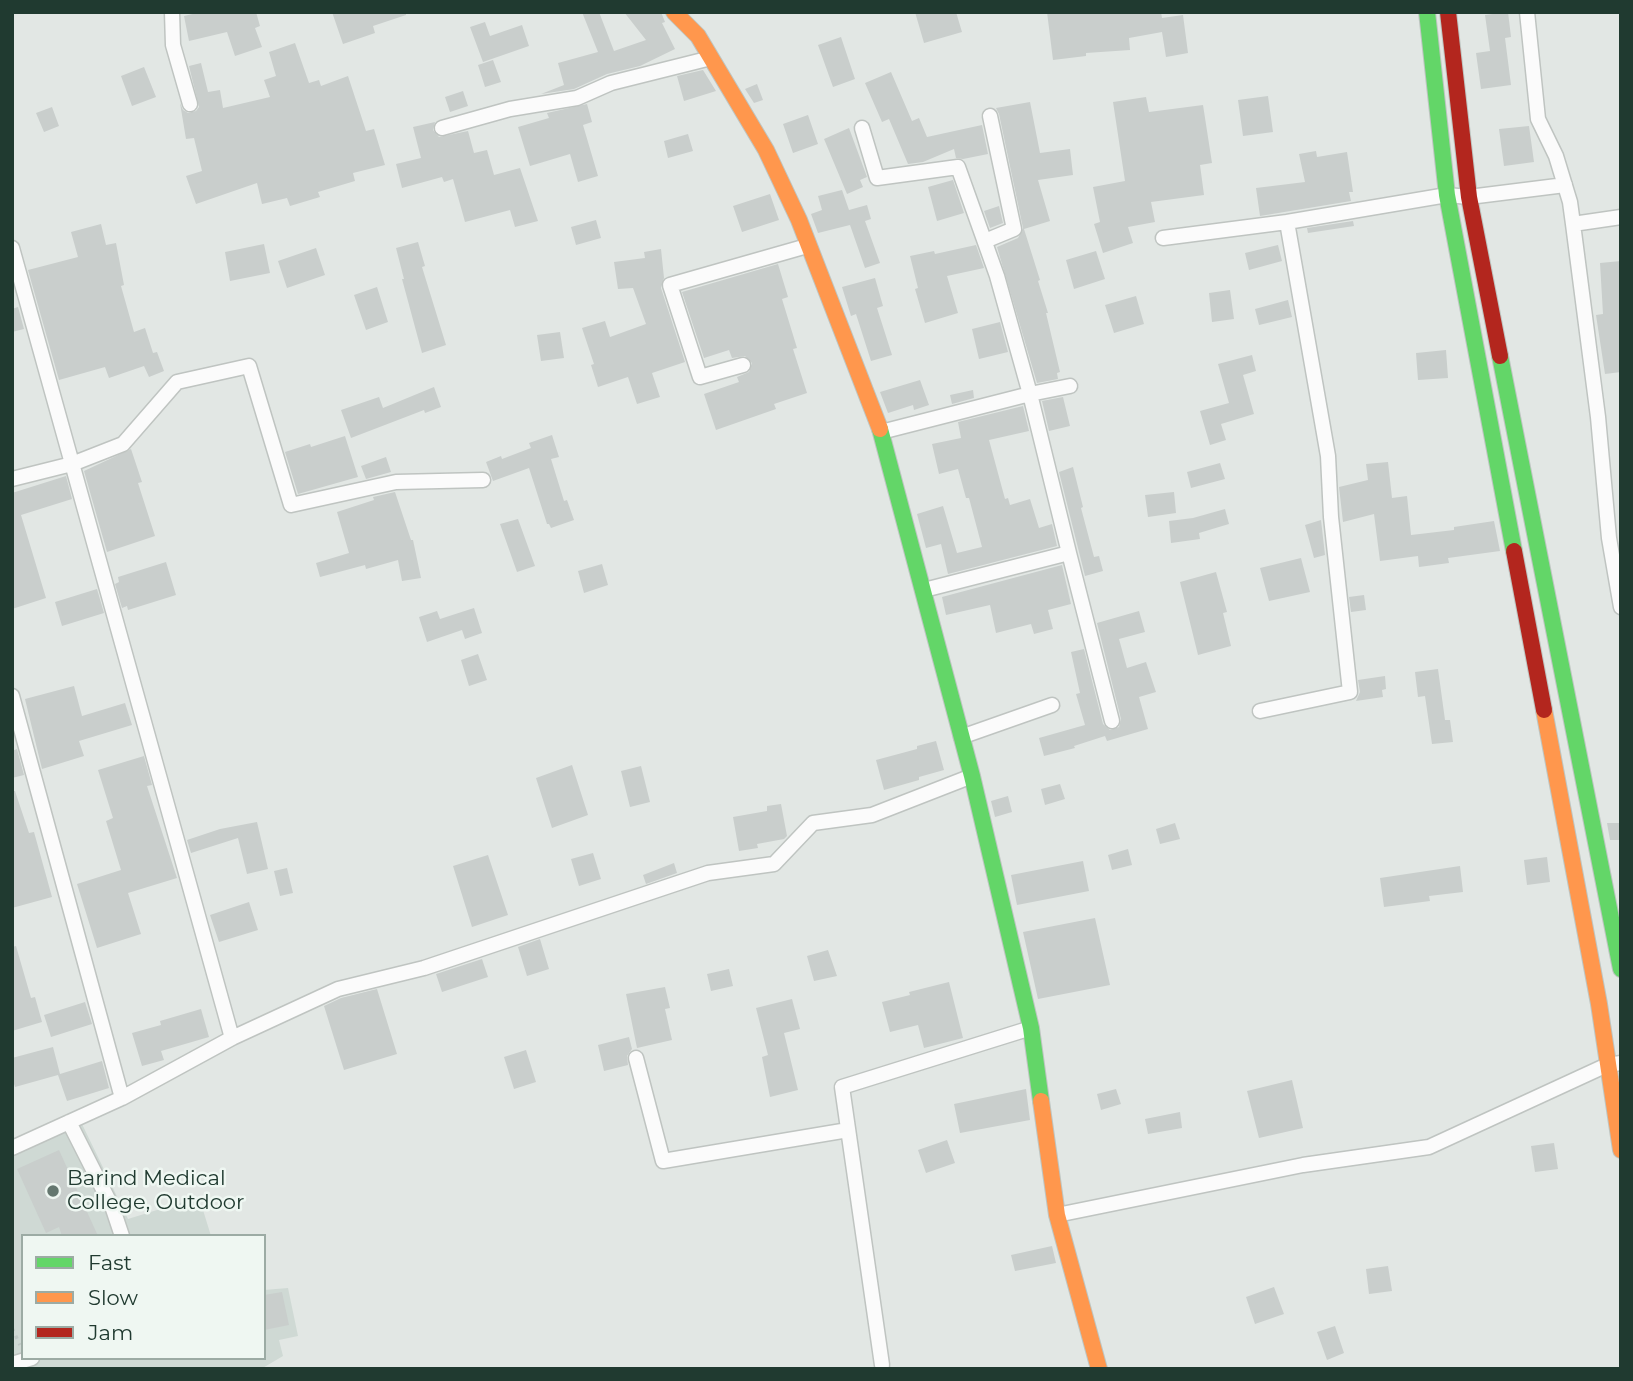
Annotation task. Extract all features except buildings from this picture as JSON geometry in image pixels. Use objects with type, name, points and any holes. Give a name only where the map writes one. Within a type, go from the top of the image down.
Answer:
[{"type":"main road","points":[[674,12],[698,36],[766,150],[799,220],[881,432],[972,776],[1031,1028],[1057,1215],[1099,1369]]},
{"type":"main road","points":[[1427,12],[1447,195],[1599,1004],[1614,1064],[1621,1150]]},
{"type":"main road","points":[[1448,12],[1469,197],[1621,969]]},
{"type":"street","points":[[172,12],[173,45],[190,104]]},
{"type":"street","points":[[1527,12],[1538,119],[1556,156],[1573,225],[1598,417],[1609,538],[1621,607]]},
{"type":"street","points":[[442,128],[510,109],[577,98],[611,83],[711,58]]},
{"type":"street","points":[[985,242],[1014,229],[990,116]]},
{"type":"street","points":[[862,128],[877,178],[958,167],[997,276],[1030,394],[1112,721]]},
{"type":"street","points":[[1163,238],[1287,222],[1447,195],[1469,197],[1565,185]]},
{"type":"street","points":[[1573,225],[1621,217]]},
{"type":"street","points":[[1260,710],[1350,692],[1331,517],[1328,456],[1287,222]]},
{"type":"street","points":[[743,365],[700,377],[670,285],[807,246]]},
{"type":"street","points":[[12,248],[232,1038]]},
{"type":"street","points":[[12,480],[72,464],[123,444],[177,382],[249,366],[290,505],[396,482],[483,480]]},
{"type":"street","points":[[881,432],[1070,386]]},
{"type":"street","points":[[924,590],[1069,553]]},
{"type":"street","points":[[12,696],[122,1098]]},
{"type":"street","points":[[961,737],[1052,705]]},
{"type":"street","points":[[13,1146],[122,1098],[232,1038],[338,989],[424,968],[708,873],[774,864],[813,823],[872,815],[972,776]]},
{"type":"street","points":[[882,1365],[842,1087],[1031,1028]]},
{"type":"street","points":[[636,1058],[663,1161],[848,1130]]},
{"type":"street","points":[[1057,1215],[1303,1165],[1429,1147],[1614,1064]]},
{"type":"street","points":[[69,1122],[113,1209],[121,1234]]},
{"type":"path","points":[[12,1328],[21,1347]]},
{"type":"shaded area","points":[[81,1122],[128,1219],[199,1197],[210,1234],[21,1234],[21,1360],[266,1360],[266,1290],[288,1288],[298,1336],[279,1340],[283,1356],[261,1369],[12,1369],[12,1152]]},
{"type":"traffic: fast","points":[[1427,12],[1447,195],[1514,551]]},
{"type":"traffic: fast","points":[[1500,356],[1621,969]]},
{"type":"traffic: fast","points":[[880,429],[972,776],[1031,1028],[1041,1101]]},
{"type":"traffic: slow","points":[[674,12],[698,36],[766,150],[799,220],[880,429]]},
{"type":"traffic: slow","points":[[1544,710],[1599,1004],[1621,1150]]},
{"type":"traffic: slow","points":[[1041,1101],[1057,1215],[1099,1369]]},
{"type":"traffic: jam","points":[[1448,12],[1469,197],[1500,356]]},
{"type":"traffic: jam","points":[[1514,551],[1544,710]]},
{"type":"place","name":"Barind Medical College, Outdoor","points":[[53,1191]]}]
